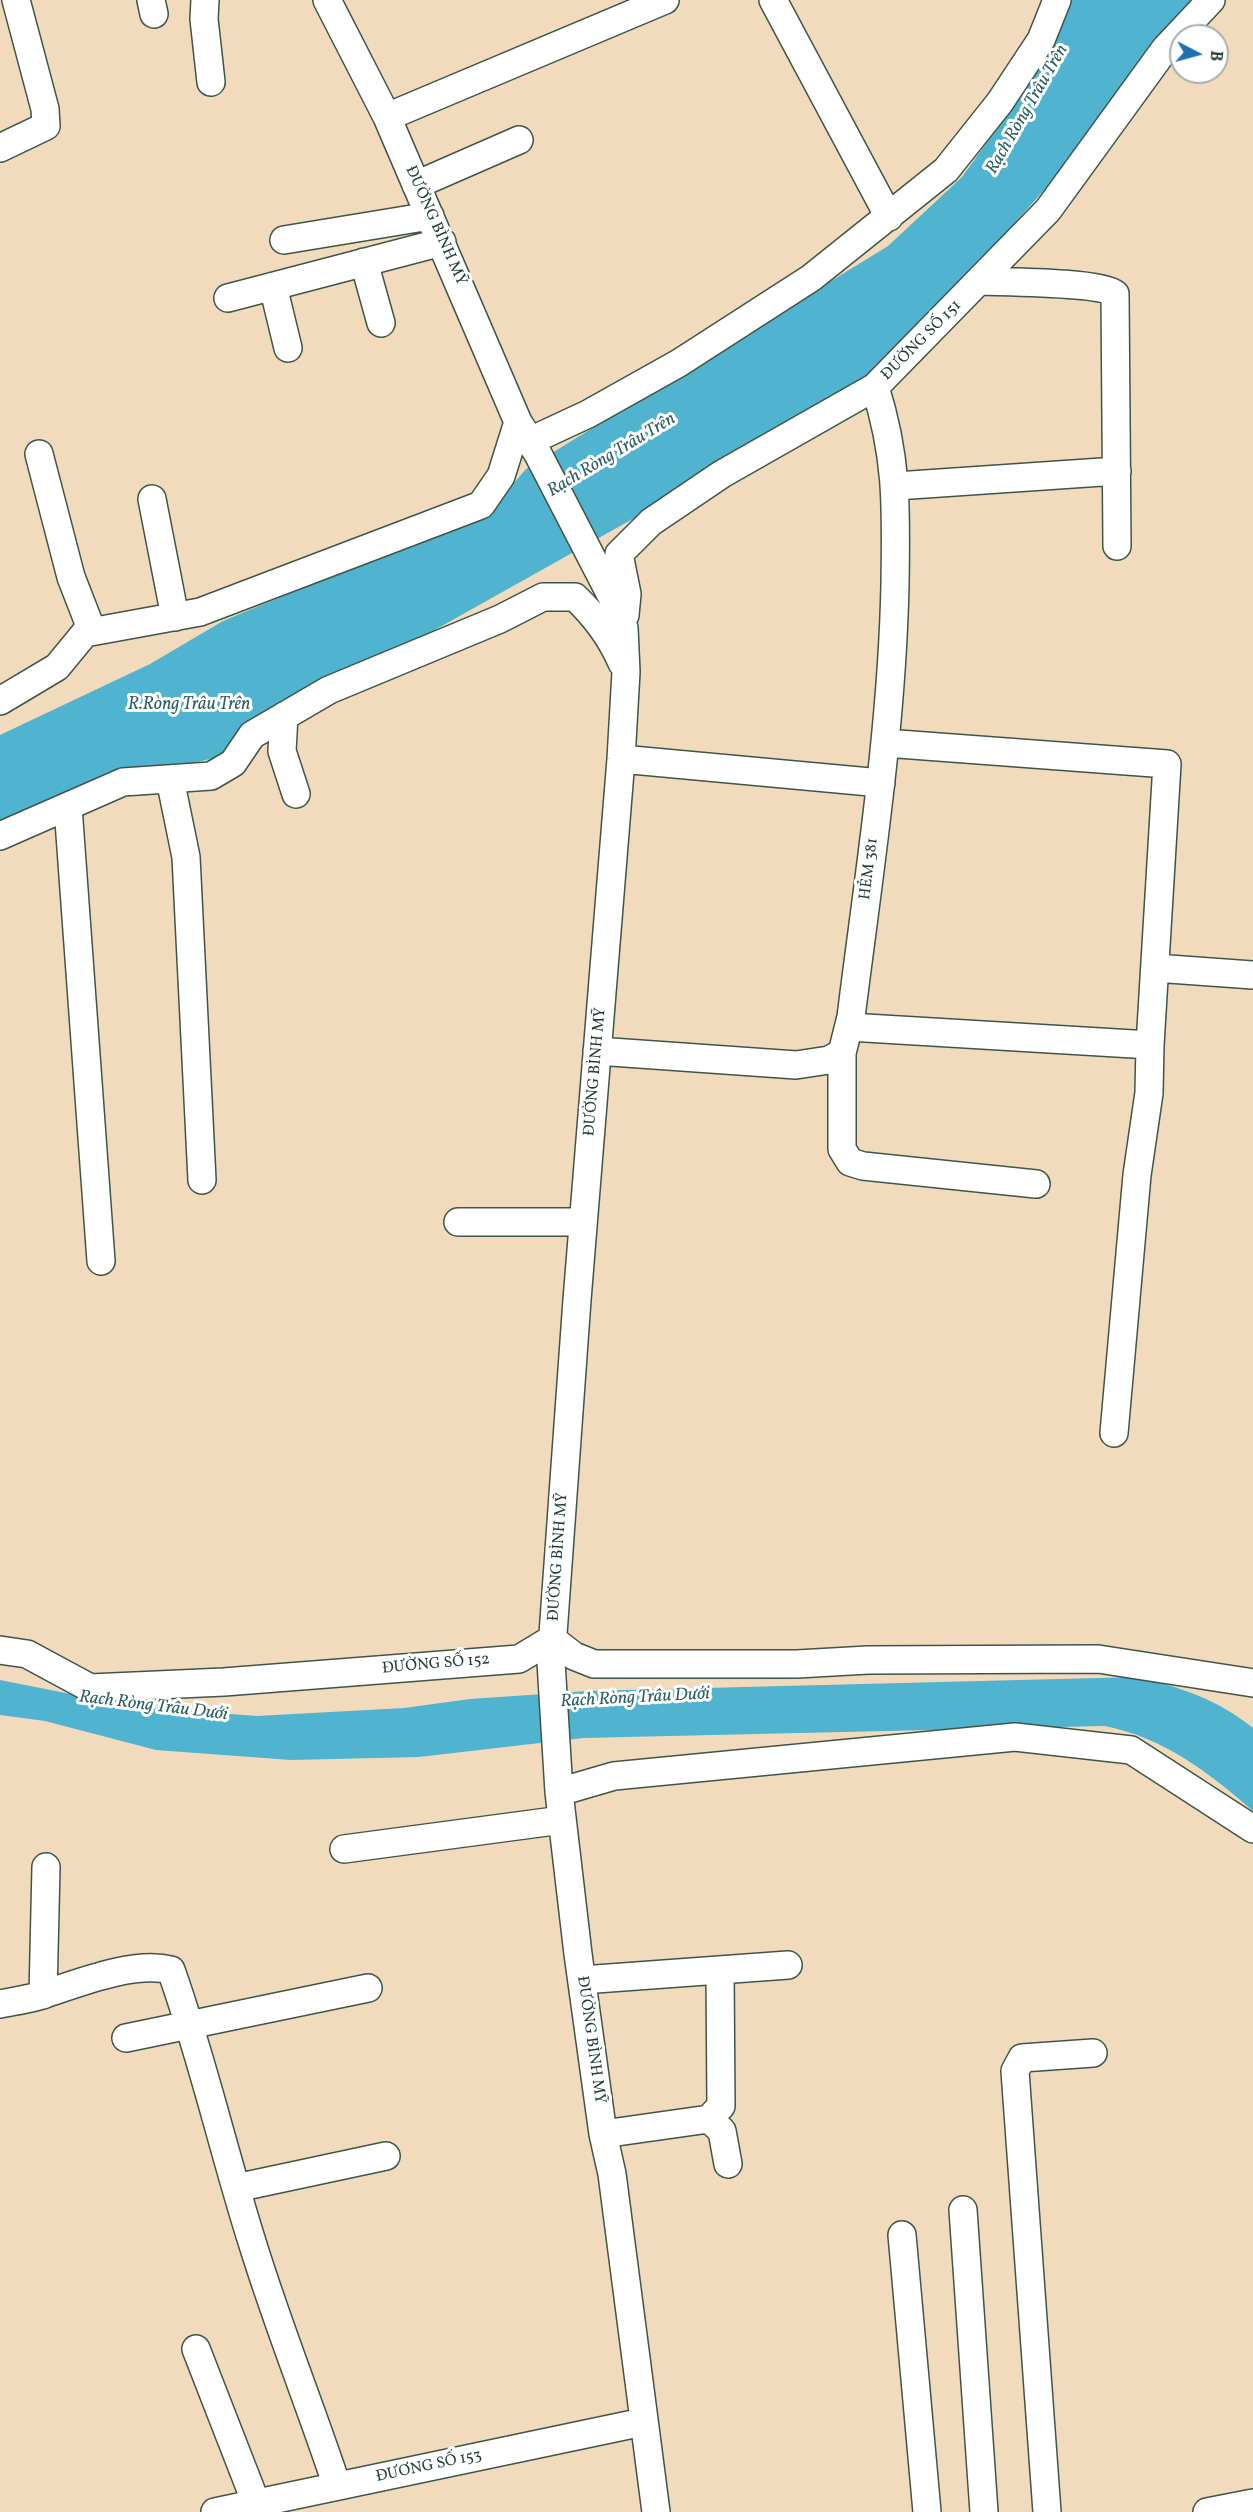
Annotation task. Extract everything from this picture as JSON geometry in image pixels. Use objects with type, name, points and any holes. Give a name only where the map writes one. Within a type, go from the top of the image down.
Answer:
[{"type":"street","points":[[0,148],[46,126],[45,109],[16,0]]},
{"type":"street","points":[[205,0],[204,19],[211,82]]},
{"type":"street","name":"ĐƯỜNG BÌNH MỸ","points":[[327,0],[387,117],[529,439],[613,599],[624,628],[626,672],[621,759],[552,1650],[562,1820],[603,2134],[612,2174],[656,2512]]},
{"type":"street","points":[[387,117],[665,0]]},
{"type":"street","points":[[773,0],[889,217]]},
{"type":"street","points":[[0,701],[57,667],[85,633],[200,612],[481,505],[501,476],[505,457],[529,439],[588,414],[679,363],[811,278],[946,170],[1000,102],[1041,40],[1057,0]]},
{"type":"street","name":"ĐƯỜNG SỐ 151","points":[[624,628],[627,594],[619,554],[651,522],[779,440],[839,409],[875,387],[1048,210],[1165,50],[1211,0]]},
{"type":"street","points":[[416,185],[519,140]]},
{"type":"street","points":[[284,240],[430,216]]},
{"type":"street","points":[[228,298],[442,242]]},
{"type":"street","points":[[364,262],[381,323]]},
{"type":"street","points":[[981,281],[1090,287],[1108,289],[1115,294],[1117,546]]},
{"type":"street","points":[[273,286],[288,348]]},
{"type":"street","name":"HẺM 381","points":[[875,387],[891,442],[896,486],[894,638],[881,783],[849,1027],[842,1053],[842,1149],[854,1164],[1036,1184]]},
{"type":"street","points":[[39,454],[71,578],[92,631]]},
{"type":"street","points":[[896,486],[1117,471]]},
{"type":"street","points":[[152,500],[175,617]]},
{"type":"street","points":[[0,836],[123,782],[211,776],[233,763],[252,735],[329,690],[500,619],[543,597],[575,597],[593,614],[615,646],[626,672]]},
{"type":"street","points":[[284,716],[282,751],[296,794]]},
{"type":"street","points":[[885,743],[1167,764],[1149,1094],[1137,1175],[1114,1433]]},
{"type":"street","points":[[621,759],[881,783]]},
{"type":"street","points":[[170,779],[186,856],[202,1180]]},
{"type":"street","points":[[68,807],[101,1261]]},
{"type":"street","points":[[1155,968],[1253,975]]},
{"type":"street","points":[[849,1027],[1150,1045]]},
{"type":"street","points":[[597,1051],[796,1065],[829,1060],[842,1053]]},
{"type":"street","points":[[458,1222],[584,1222]]},
{"type":"street","name":"ĐƯỜNG SỐ 152","points":[[0,1650],[27,1654],[90,1688],[224,1682],[519,1659],[552,1650]]},
{"type":"street","points":[[552,1650],[594,1664],[797,1664],[868,1660],[1098,1659],[1253,1683]]},
{"type":"street","points":[[559,1792],[614,1776],[1015,1737],[1131,1750],[1253,1829]]},
{"type":"street","points":[[344,1849],[562,1820]]},
{"type":"street","points":[[43,1995],[46,1867]]},
{"type":"street","points":[[582,1980],[788,1965]]},
{"type":"street","points":[[0,2004],[43,1995],[81,1980],[157,1966],[171,1970],[191,2025],[236,2188],[303,2396],[320,2434],[337,2486]]},
{"type":"street","points":[[603,2134],[709,2118],[721,2106],[720,1970]]},
{"type":"street","points":[[126,2038],[368,1988]]},
{"type":"street","points":[[1047,2512],[1016,2071],[1022,2058],[1093,2053]]},
{"type":"street","points":[[709,2118],[722,2132],[728,2164]]},
{"type":"street","points":[[236,2188],[386,2156]]},
{"type":"street","points":[[963,2210],[984,2512]]},
{"type":"street","points":[[902,2235],[927,2512]]},
{"type":"street","points":[[196,2349],[256,2503]]},
{"type":"street","name":"ĐƯƠNG SỐ 153","points":[[215,2512],[643,2422]]},
{"type":"street","points":[[1207,2512],[1253,2503]]},
{"type":"water","name":"R.Ròng Trâu Trên","points":[[1071,0],[1196,0],[1178,24],[1169,24],[1169,36],[1099,129],[878,375],[638,516],[374,664],[214,758],[185,765],[0,828],[0,735],[150,664],[223,621],[466,520],[495,505],[526,469],[888,246],[962,177],[1035,75]]},
{"type":"water","name":"Rạch Ròng Trâu Dưới","points":[[1137,1677],[1168,1685],[1213,1702],[1253,1728],[1253,1811],[1202,1770],[1165,1747],[1146,1738],[1104,1726],[583,1738],[419,1757],[291,1760],[156,1750],[45,1721],[0,1715],[0,1680],[136,1707],[257,1716],[404,1708],[470,1699],[588,1691]]},
{"type":"water label","name":"Rạch Ròng Trâu Trên","points":[[1028,110]]},
{"type":"water label","name":"Rạch Ròng Trâu Trên","points":[[612,456]]}]
